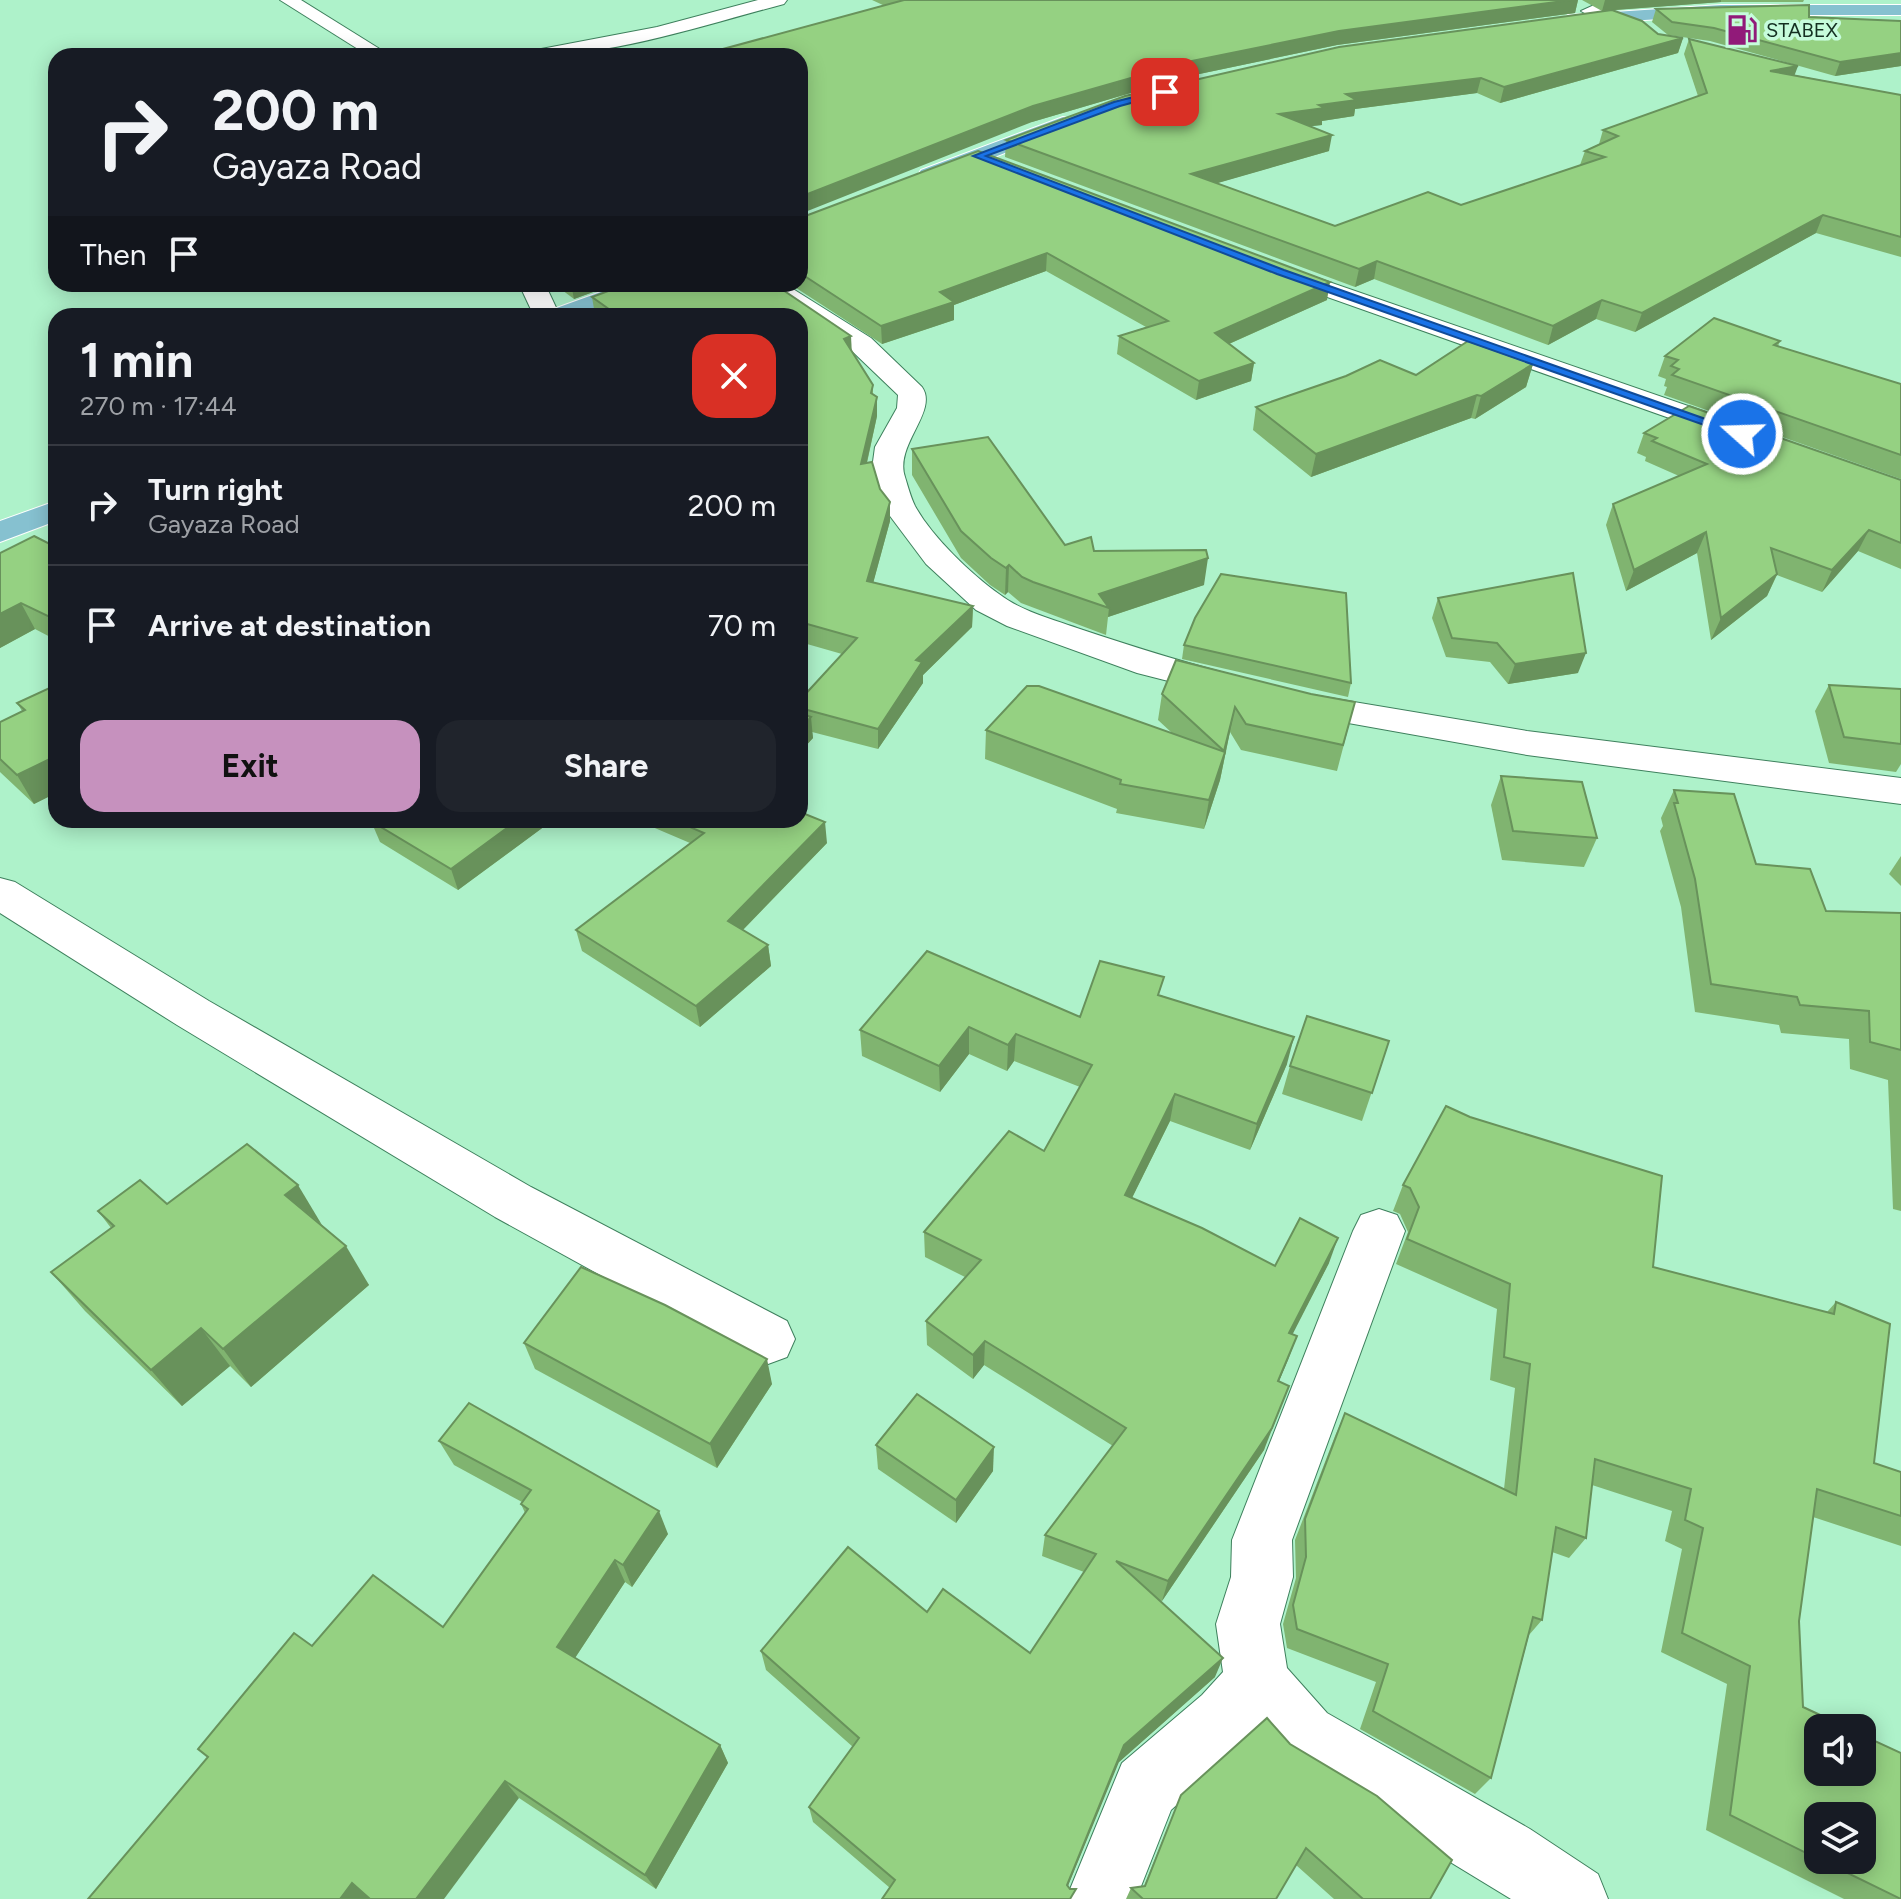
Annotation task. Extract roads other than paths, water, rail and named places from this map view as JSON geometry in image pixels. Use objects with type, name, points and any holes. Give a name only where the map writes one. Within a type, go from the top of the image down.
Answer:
[{"type":"main road","points":[[1552,21],[1604,11],[1901,10]]},
{"type":"main road","points":[[904,185],[1075,119]]},
{"type":"main road","points":[[582,308],[624,292]]},
{"type":"main road","points":[[0,532],[48,513]]},
{"type":"street","points":[[289,0],[369,48]]},
{"type":"street","points":[[577,48],[669,30],[778,0]]},
{"type":"street","points":[[1570,4],[1604,11],[1646,29],[1648,35]]},
{"type":"street","points":[[978,156],[1007,167]]},
{"type":"street","points":[[1252,261],[1759,440]]},
{"type":"street","points":[[780,292],[805,308]]},
{"type":"street","points":[[808,310],[861,344],[912,393],[911,408],[890,447],[887,469],[900,508],[938,557],[988,603],[1019,619],[1150,665],[1306,706],[1527,743],[1901,791]]},
{"type":"street","points":[[0,893],[206,1021],[513,1202],[768,1339]]},
{"type":"street","points":[[1379,1231],[1262,1540],[1262,1577],[1248,1624],[1257,1683],[1304,1736],[1505,1854],[1573,1899]]},
{"type":"street","points":[[1101,1899],[1146,1787],[1225,1718],[1257,1683]]},
{"type":"place","name":"STABEX","points":[[1742,30]]}]
